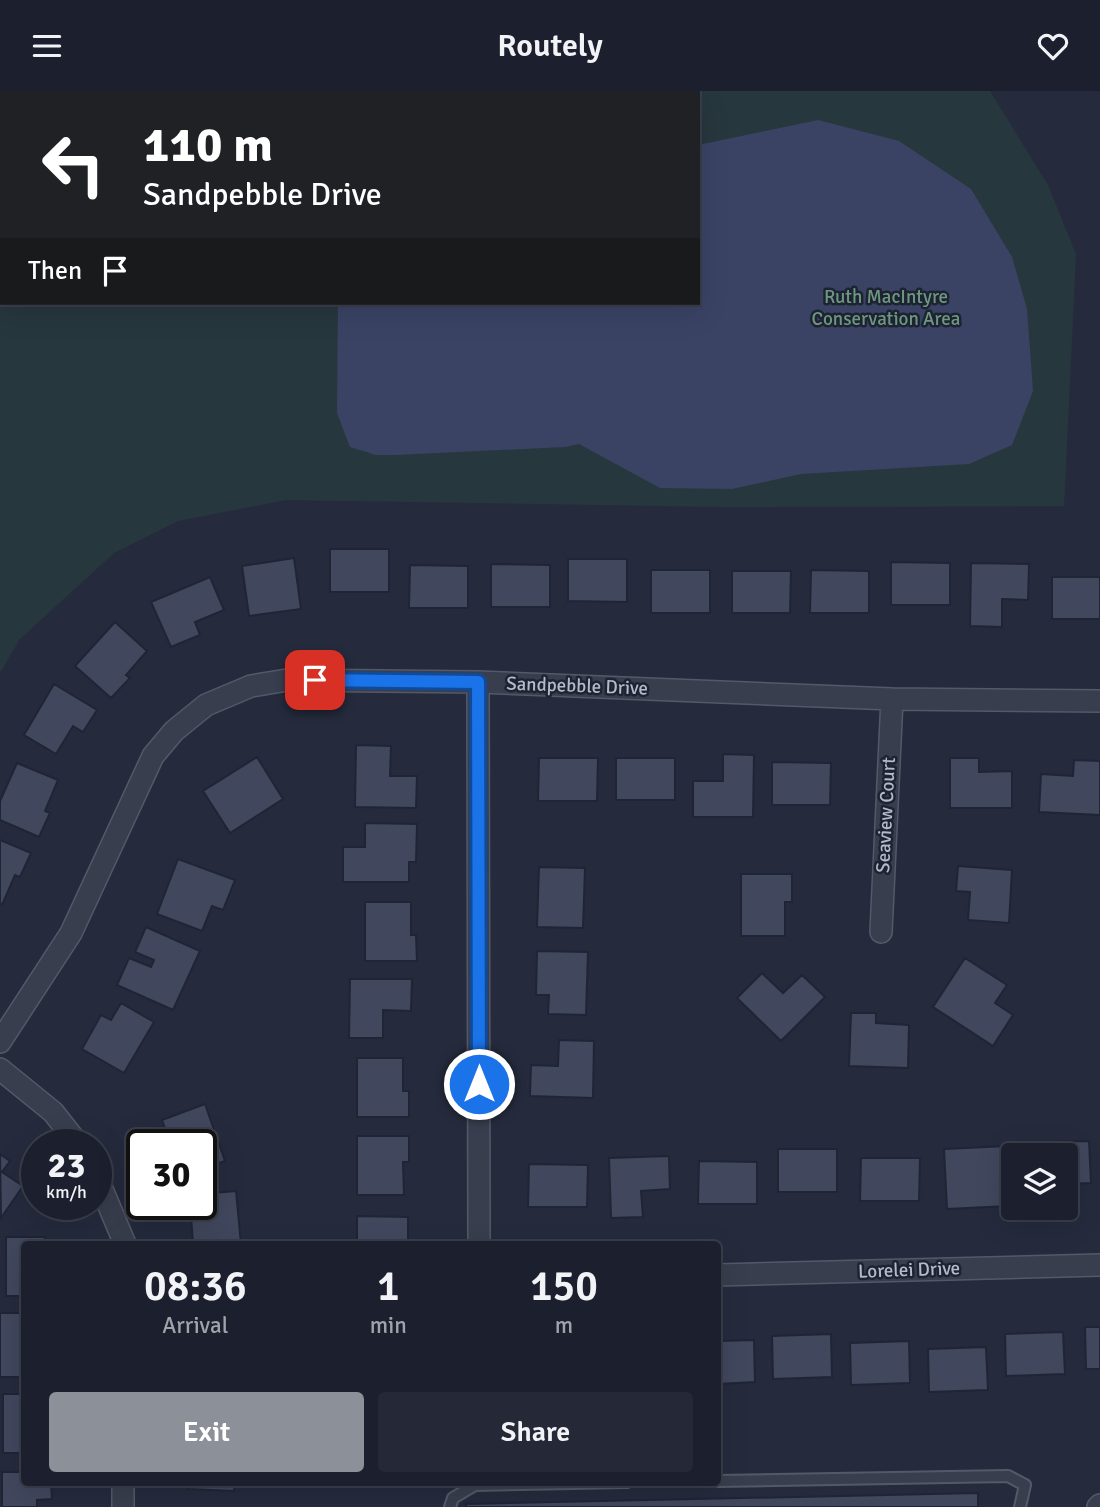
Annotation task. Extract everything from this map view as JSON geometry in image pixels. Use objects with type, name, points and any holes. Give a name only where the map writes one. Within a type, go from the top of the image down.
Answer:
[{"type":"street","name":"Sandpebble Drive","points":[[0,1042],[71,933],[153,756],[174,731],[206,705],[251,686],[288,680],[478,682],[892,699],[1100,701]]},
{"type":"street","points":[[478,682],[479,1241]]},
{"type":"street","name":"Seaview Court","points":[[881,932],[892,699]]},
{"type":"street","points":[[0,1069],[53,1112],[66,1129]]},
{"type":"street","points":[[112,1213],[124,1241]]},
{"type":"street","name":"Lorelei Drive","points":[[721,1275],[1100,1265]]},
{"type":"street","points":[[123,1507],[124,1486]]},
{"type":"lane","points":[[721,1481],[1009,1476],[1025,1485],[1020,1507]]},
{"type":"lane","points":[[450,1507],[453,1498],[473,1486]]},
{"type":"green space","name":"Ruth MacIntyre Conservation Area","points":[[700,91],[990,91],[1048,185],[1076,254],[1064,506],[722,507],[286,500],[178,521],[114,553],[20,639],[0,673],[0,305],[700,305]]},
{"type":"water","points":[[818,120],[899,141],[971,189],[1012,257],[1027,309],[1033,391],[1012,445],[969,464],[801,474],[732,489],[660,488],[579,444],[565,447],[396,455],[376,455],[350,447],[337,413],[338,305],[700,305],[700,145]]},
{"type":"building","points":[[330,549],[389,549],[389,592],[330,592]]},
{"type":"building","points":[[294,558],[301,609],[249,616],[242,566]]},
{"type":"building","points":[[568,559],[627,559],[627,602],[568,601]]},
{"type":"building","points":[[891,562],[950,563],[950,605],[891,605]]},
{"type":"building","points":[[971,563],[1029,564],[1028,600],[1002,599],[1002,627],[970,626]]},
{"type":"building","points":[[491,564],[550,565],[550,607],[491,607]]},
{"type":"building","points":[[410,565],[468,566],[468,608],[409,608]]},
{"type":"building","points":[[651,570],[710,570],[710,613],[651,613]]},
{"type":"building","points":[[811,570],[869,571],[869,613],[810,613]]},
{"type":"building","points":[[732,571],[791,571],[790,613],[732,613]]},
{"type":"building","points":[[210,577],[224,610],[195,622],[200,635],[171,647],[151,602]]},
{"type":"building","points":[[1052,577],[1100,577],[1100,619],[1052,619]]},
{"type":"building","points":[[115,622],[147,651],[126,675],[130,678],[111,698],[75,666]]},
{"type":"building","points":[[54,684],[97,710],[83,732],[73,726],[56,754],[24,735]]},
{"type":"building","points":[[356,745],[391,746],[390,776],[417,776],[416,808],[355,807]]},
{"type":"building","points":[[723,754],[754,755],[753,817],[693,817],[693,781],[723,781]]},
{"type":"building","points":[[257,757],[283,799],[230,833],[203,791]]},
{"type":"building","points":[[539,758],[598,758],[597,801],[538,801]]},
{"type":"building","points":[[616,758],[675,758],[675,800],[616,800]]},
{"type":"building","points":[[950,758],[979,758],[979,772],[1012,771],[1012,808],[950,808]]},
{"type":"building","points":[[1074,760],[1100,761],[1100,815],[1039,812],[1041,774],[1073,776]]},
{"type":"building","points":[[772,762],[831,763],[830,805],[772,805]]},
{"type":"building","points":[[17,763],[58,780],[45,811],[50,813],[39,837],[0,820],[0,801]]},
{"type":"building","points":[[365,823],[417,824],[416,862],[409,862],[409,882],[343,882],[343,847],[365,847]]},
{"type":"building","points":[[0,840],[31,853],[20,877],[15,875],[2,905],[0,904]]},
{"type":"building","points":[[178,859],[235,880],[223,910],[212,906],[202,931],[157,914]]},
{"type":"building","points":[[958,866],[1012,870],[1009,923],[968,920],[970,892],[956,891]]},
{"type":"building","points":[[539,867],[585,868],[583,928],[537,927]]},
{"type":"building","points":[[741,874],[792,874],[792,902],[785,902],[785,936],[741,936]]},
{"type":"building","points":[[365,902],[411,902],[411,935],[416,935],[417,961],[365,961]]},
{"type":"building","points":[[146,927],[200,951],[173,1010],[117,985],[129,958],[151,967],[154,960],[135,952]]},
{"type":"building","points":[[537,951],[588,952],[586,1015],[548,1014],[549,995],[536,995]]},
{"type":"building","points":[[965,958],[1007,985],[995,1003],[1013,1015],[993,1046],[933,1007]]},
{"type":"building","points":[[762,973],[783,993],[802,975],[825,997],[781,1041],[737,998]]},
{"type":"building","points":[[350,979],[412,979],[411,1011],[383,1010],[383,1038],[349,1038]]},
{"type":"building","points":[[121,1003],[154,1022],[124,1073],[82,1049],[101,1015],[111,1020]]},
{"type":"building","points":[[851,1013],[876,1013],[876,1023],[909,1025],[908,1068],[849,1066]]},
{"type":"building","points":[[559,1040],[594,1041],[593,1098],[530,1096],[531,1065],[558,1066]]},
{"type":"building","points":[[357,1058],[403,1058],[403,1091],[409,1091],[409,1117],[357,1117]]},
{"type":"building","points":[[205,1104],[214,1129],[165,1129],[162,1120]]},
{"type":"building","points":[[357,1136],[409,1136],[409,1162],[403,1162],[404,1195],[357,1195]]},
{"type":"building","points":[[217,1138],[225,1161],[217,1164]]},
{"type":"building","points":[[1089,1141],[1091,1183],[1078,1184],[1078,1143],[1031,1142]]},
{"type":"building","points":[[1001,1146],[1001,1206],[947,1209],[944,1149]]},
{"type":"building","points":[[778,1149],[837,1149],[837,1192],[778,1192]]},
{"type":"building","points":[[0,1154],[10,1161],[2,1172],[21,1185],[21,1189],[1,1218]]},
{"type":"building","points":[[669,1156],[670,1189],[641,1191],[643,1217],[611,1218],[609,1158]]},
{"type":"building","points":[[861,1158],[920,1158],[919,1201],[860,1201]]},
{"type":"building","points":[[699,1161],[757,1162],[757,1204],[698,1204]]},
{"type":"building","points":[[529,1164],[588,1165],[587,1207],[528,1207]]},
{"type":"building","points":[[236,1191],[241,1241],[193,1241],[191,1220],[217,1220],[217,1193]]},
{"type":"building","points":[[357,1216],[408,1217],[408,1241],[357,1241]]},
{"type":"building","points":[[6,1237],[45,1237],[44,1241],[21,1241],[21,1296],[6,1296]]},
{"type":"building","points":[[0,1313],[21,1313],[21,1377],[0,1377]]},
{"type":"building","points":[[1085,1327],[1100,1327],[1100,1369],[1086,1369]]},
{"type":"building","points":[[1063,1332],[1065,1374],[1006,1376],[1005,1334]]},
{"type":"building","points":[[831,1334],[832,1377],[773,1379],[772,1336]]},
{"type":"building","points":[[754,1340],[755,1382],[721,1384],[721,1341]]},
{"type":"building","points":[[909,1341],[910,1383],[851,1385],[850,1343]]},
{"type":"building","points":[[986,1347],[988,1390],[929,1392],[928,1349]]},
{"type":"building","points":[[3,1394],[21,1394],[21,1453],[3,1453]]},
{"type":"building","points":[[2,1472],[21,1472],[21,1486],[51,1486],[52,1499],[37,1500],[37,1507],[2,1507]]},
{"type":"building","points":[[188,1486],[235,1486],[234,1491],[188,1489]]},
{"type":"building","points":[[978,1493],[978,1507],[466,1507],[466,1504]]},
{"type":"route","points":[[315,680],[478,682],[479,1084]]}]
